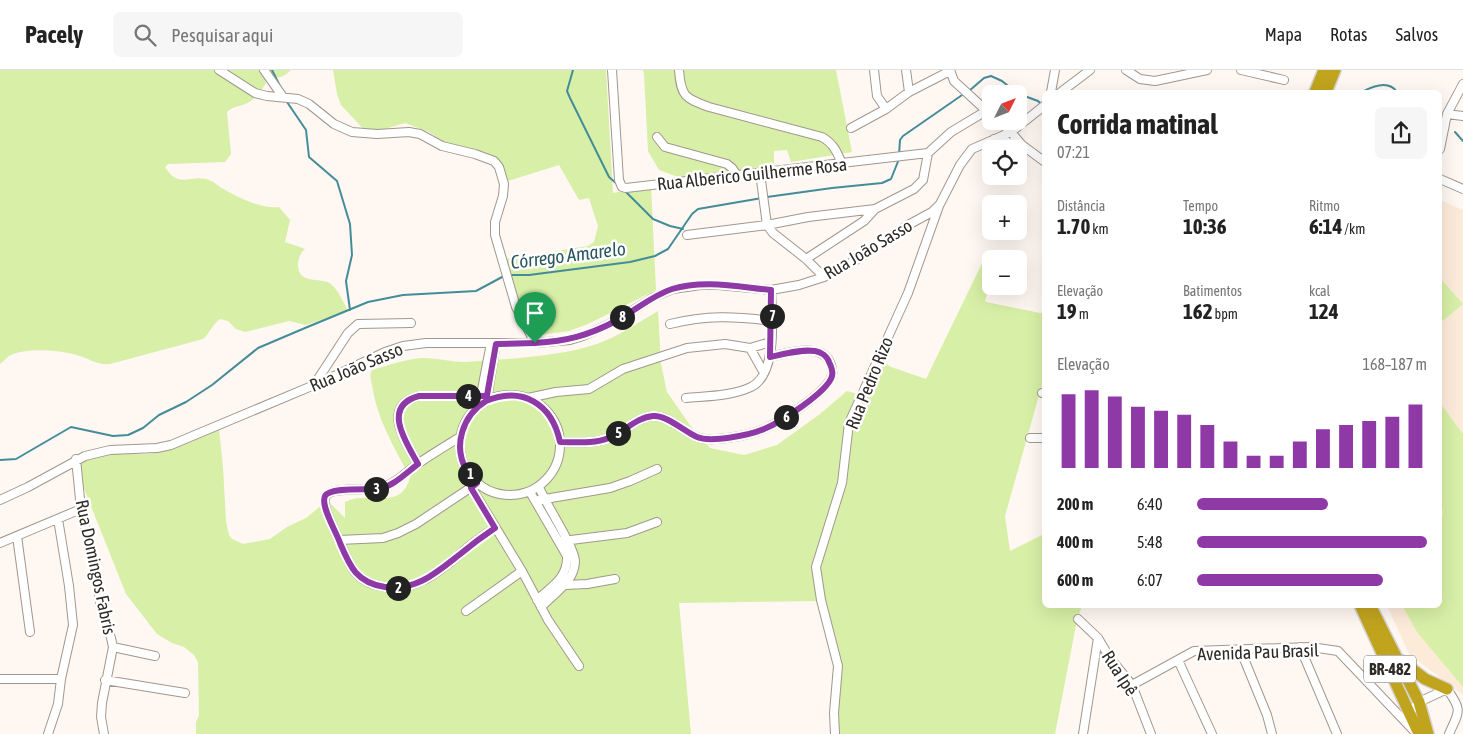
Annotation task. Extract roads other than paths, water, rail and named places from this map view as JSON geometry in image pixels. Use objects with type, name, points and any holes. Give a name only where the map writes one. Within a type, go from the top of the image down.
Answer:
[{"type":"highway","points":[[1316,90],[1324,70]]},
{"type":"highway","points":[[1327,90],[1335,70]]},
{"type":"highway","name":"BR-482","points":[[1365,608],[1378,622],[1397,658],[1419,702],[1428,734]]},
{"type":"highway","name":"BR-482","points":[[1365,608],[1418,734]]},
{"type":"highway","points":[[1397,658],[1425,679],[1447,688]]},
{"type":"street","points":[[219,70],[255,93],[304,101],[334,124],[352,132],[377,134],[409,132],[420,134],[442,146],[481,155],[494,161],[499,167],[504,184],[503,196],[494,228],[516,307],[535,343]]},
{"type":"street","points":[[264,70],[283,97]]},
{"type":"street","name":"Rua Alberico Guilherme Rosa","points":[[612,70],[618,180],[626,188],[928,153]]},
{"type":"street","points":[[678,70],[680,87],[688,98],[709,107],[822,137],[831,142],[836,148],[842,164]]},
{"type":"street","points":[[874,70],[877,96],[886,109]]},
{"type":"street","points":[[906,70],[909,92]]},
{"type":"street","points":[[852,128],[886,109],[909,92],[950,70],[954,81],[982,107]]},
{"type":"street","points":[[1051,90],[1055,70]]},
{"type":"street","points":[[1065,90],[1090,70]]},
{"type":"street","points":[[1126,70],[1146,81],[1207,70]]},
{"type":"street","points":[[1241,70],[1284,80]]},
{"type":"street","points":[[1442,139],[1447,114],[1463,84]]},
{"type":"street","points":[[1070,87],[1074,90]]},
{"type":"street","name":"Rua João Sasso","points":[[994,140],[1011,132],[1042,107]]},
{"type":"street","points":[[1447,114],[1463,116]]},
{"type":"street","points":[[806,260],[864,221],[875,209],[914,189],[923,180],[928,153],[951,132],[982,116]]},
{"type":"street","points":[[1009,130],[1018,140]]},
{"type":"street","points":[[657,137],[665,147],[727,164],[737,176]]},
{"type":"street","name":"Rua João Sasso","points":[[0,500],[28,487],[76,459],[110,450],[157,448],[171,445],[314,385],[385,352],[403,346],[426,343],[535,343],[570,340],[616,321],[654,297],[673,289],[701,285],[718,285],[771,290],[799,285],[824,277],[871,251],[908,225],[932,212],[940,204],[960,165],[972,150],[982,145]]},
{"type":"street","points":[[1027,149],[1042,160]]},
{"type":"street","points":[[760,173],[767,225],[776,236],[824,277]]},
{"type":"street","points":[[1442,181],[1463,189]]},
{"type":"street","name":"Rua Pedro Rizo","points":[[835,734],[834,712],[838,666],[821,600],[816,567],[842,482],[849,423],[908,293],[940,204]]},
{"type":"street","points":[[687,235],[875,209]]},
{"type":"street","points":[[686,398],[739,391],[751,387],[760,381],[770,357],[771,290]]},
{"type":"street","points":[[670,324],[710,317],[735,317],[772,321]]},
{"type":"street","points":[[314,385],[348,333],[358,324],[410,323]]},
{"type":"street","points":[[418,464],[401,432],[398,417],[401,406],[410,398],[419,396],[485,398],[507,395],[528,398],[556,392],[589,389],[623,369],[687,348],[725,344],[750,348],[771,342]]},
{"type":"street","points":[[493,343],[485,398],[467,420],[460,437],[460,454],[495,528],[579,666]]},
{"type":"street","points":[[750,348],[764,372]]},
{"type":"street","name":"Rua Pedro Rizo","points":[[560,442],[587,442],[609,438],[637,422],[654,416],[661,417],[698,438],[721,439],[762,430],[776,423],[815,396],[830,382],[833,375],[829,360],[824,354],[816,351],[770,357]]},
{"type":"street","points":[[474,485],[502,495],[530,492],[539,487],[556,467],[560,455],[557,428],[550,415],[540,405],[528,398]]},
{"type":"street","points":[[460,437],[394,482],[379,489],[337,490],[329,493],[325,496],[324,501],[327,514],[348,562],[355,573],[373,585],[405,588],[419,584],[432,576],[495,528]]},
{"type":"street","points":[[1030,438],[1042,438]]},
{"type":"street","name":"Rua Domingos Fabris","points":[[76,459],[81,509],[92,554],[100,607],[112,638],[113,647],[102,703],[101,717],[104,734]]},
{"type":"street","points":[[535,502],[543,498],[610,488],[657,469]]},
{"type":"street","points":[[339,540],[382,538],[398,533],[416,524],[474,485]]},
{"type":"street","points":[[539,487],[563,541],[567,556],[565,572],[539,603]]},
{"type":"street","points":[[530,492],[563,541],[572,550],[575,560],[571,576],[565,585],[539,603]]},
{"type":"street","points":[[0,543],[81,509]]},
{"type":"street","points":[[48,734],[58,704],[61,679],[73,625],[69,586],[58,519]]},
{"type":"street","points":[[563,541],[627,533],[657,522]]},
{"type":"street","points":[[17,536],[30,632]]},
{"type":"street","points":[[466,610],[522,571]]},
{"type":"street","points":[[565,585],[587,584],[615,579]]},
{"type":"street","name":"Rua Ipê","points":[[1078,619],[1098,638],[1110,658],[1132,685],[1152,734]]},
{"type":"street","points":[[1083,734],[1098,638]]},
{"type":"street","points":[[113,647],[155,656]]},
{"type":"street","points":[[1300,647],[1337,734]]},
{"type":"street","name":"Avenida Pau Brasil","points":[[1132,685],[1194,651],[1300,647],[1338,651],[1418,734]]},
{"type":"street","points":[[1240,650],[1267,715],[1272,734]]},
{"type":"street","points":[[1178,660],[1212,734]]},
{"type":"street","points":[[0,679],[61,679]]},
{"type":"street","points":[[105,680],[185,693]]},
{"type":"street","points":[[1410,712],[1419,702],[1447,688],[1457,698],[1461,706],[1459,718],[1449,734]]},
{"type":"waterway","points":[[272,70],[282,90]]},
{"type":"waterway","points":[[573,70],[567,91],[609,177],[617,184]]},
{"type":"waterway","name":"Córrego Amarelo","points":[[969,91],[984,78],[991,76],[1007,85]]},
{"type":"waterway","name":"Córrego Amarelo","points":[[1366,90],[1381,85],[1390,86],[1396,90]]},
{"type":"waterway","name":"Córrego Amarelo","points":[[899,155],[900,140],[903,136],[965,93]]},
{"type":"waterway","name":"Córrego Amarelo","points":[[1028,97],[1041,104]]},
{"type":"waterway","points":[[287,102],[306,130],[309,157],[337,181],[350,224],[352,255],[346,281],[350,310]]},
{"type":"waterway","name":"Córrego Amarelo","points":[[1455,132],[1463,141]]},
{"type":"waterway","name":"Córrego Amarelo","points":[[767,197],[882,183],[891,179],[899,159]]},
{"type":"waterway","points":[[626,192],[653,219],[683,229]]},
{"type":"waterway","name":"Córrego Amarelo","points":[[509,275],[529,275],[630,262],[655,256],[668,249],[692,214],[698,209],[762,198]]},
{"type":"waterway","name":"Córrego Amarelo","points":[[0,460],[16,459],[71,427],[113,436],[128,435],[143,428],[159,415],[186,402],[212,385],[258,348],[368,302],[403,295],[476,291],[504,276]]}]
